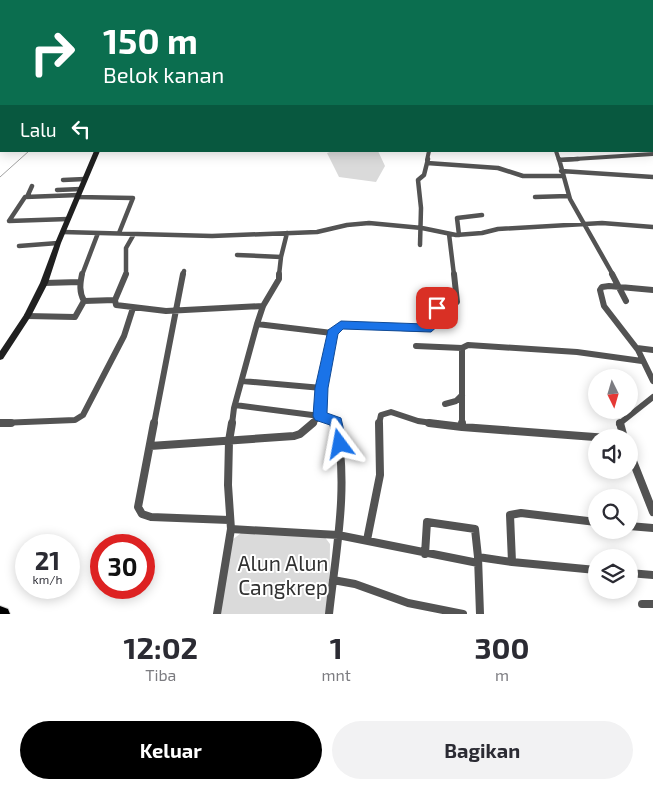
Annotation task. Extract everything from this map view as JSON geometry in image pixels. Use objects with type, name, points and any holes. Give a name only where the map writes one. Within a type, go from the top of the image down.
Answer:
[{"type":"main road","points":[[0,357],[44,283],[58,243],[97,152]]},
{"type":"street","points":[[420,245],[422,228],[418,180],[424,175],[429,152]]},
{"type":"street","points":[[556,152],[568,196],[582,224],[610,267],[626,301]]},
{"type":"street","points":[[559,160],[653,154]]},
{"type":"street","points":[[427,163],[498,168],[524,176],[562,174],[653,177]]},
{"type":"street","points":[[64,180],[85,179]]},
{"type":"street","points":[[27,197],[32,186]]},
{"type":"street","points":[[57,190],[79,194],[133,198],[119,233]]},
{"type":"street","points":[[68,219],[10,221],[22,199],[27,197],[79,194]]},
{"type":"street","points":[[535,197],[568,196]]},
{"type":"street","points":[[459,235],[457,218],[482,215]]},
{"type":"street","points":[[63,232],[212,236],[318,232],[358,224],[422,228],[459,235],[482,233],[498,229],[582,224],[653,227]]},
{"type":"street","points":[[84,301],[79,292],[80,282],[98,233]]},
{"type":"street","points":[[217,614],[230,525],[228,485],[229,441],[235,405],[263,306],[279,279],[281,256],[288,233]]},
{"type":"street","points":[[134,234],[126,248],[128,273],[115,300],[116,305],[176,311],[263,306]]},
{"type":"street","points":[[150,446],[296,436],[320,416],[322,388],[332,333],[341,325],[420,329],[433,326],[437,308],[454,305],[457,302],[449,234]]},
{"type":"street","points":[[19,246],[58,243]]},
{"type":"street","points":[[237,254],[281,256]]},
{"type":"street","points":[[184,271],[138,502],[138,511],[142,514],[152,517],[338,535],[425,554],[588,569]]},
{"type":"street","points":[[44,283],[80,282]]},
{"type":"street","points":[[653,290],[620,286],[602,287],[600,294],[611,318],[637,348],[653,381]]},
{"type":"street","points":[[84,301],[115,300]]},
{"type":"street","points":[[26,316],[75,317],[84,301]]},
{"type":"street","points":[[0,423],[75,420],[83,415],[124,336],[133,308]]},
{"type":"street","points":[[257,324],[332,333]]},
{"type":"street","points":[[416,346],[462,348],[468,345],[577,352],[642,361]]},
{"type":"street","points":[[462,348],[462,427]]},
{"type":"street","points":[[637,348],[653,350]]},
{"type":"street","points":[[242,381],[322,388]]},
{"type":"street","points":[[445,404],[456,401],[462,395]]},
{"type":"street","points":[[621,429],[619,423],[653,398]]},
{"type":"street","points":[[235,405],[320,416],[336,422],[340,441],[343,493],[329,614]]},
{"type":"street","points":[[367,540],[380,475],[379,421],[381,415],[391,412],[418,421],[462,427],[588,436]]},
{"type":"street","points":[[638,473],[653,512]]},
{"type":"street","points":[[512,562],[509,520],[512,513],[588,521]]},
{"type":"street","points":[[425,554],[427,522],[475,528],[480,614]]},
{"type":"street","points":[[638,527],[653,528]]},
{"type":"street","points":[[638,574],[653,575]]},
{"type":"street","points":[[333,580],[354,584],[408,602],[463,614]]},
{"type":"street","points":[[642,604],[653,604]]},
{"type":"green space","points":[[378,152],[385,166],[376,182],[339,177],[327,153]]},
{"type":"green space","name":"Alun Alun Cangkrep","points":[[241,533],[324,536],[330,544],[329,614],[220,614],[232,540]]},
{"type":"waterway","points":[[0,177],[28,152]]},
{"type":"route","points":[[340,444],[336,422],[320,416],[322,388],[332,333],[341,325],[427,329],[431,328],[434,324],[437,308]]}]
